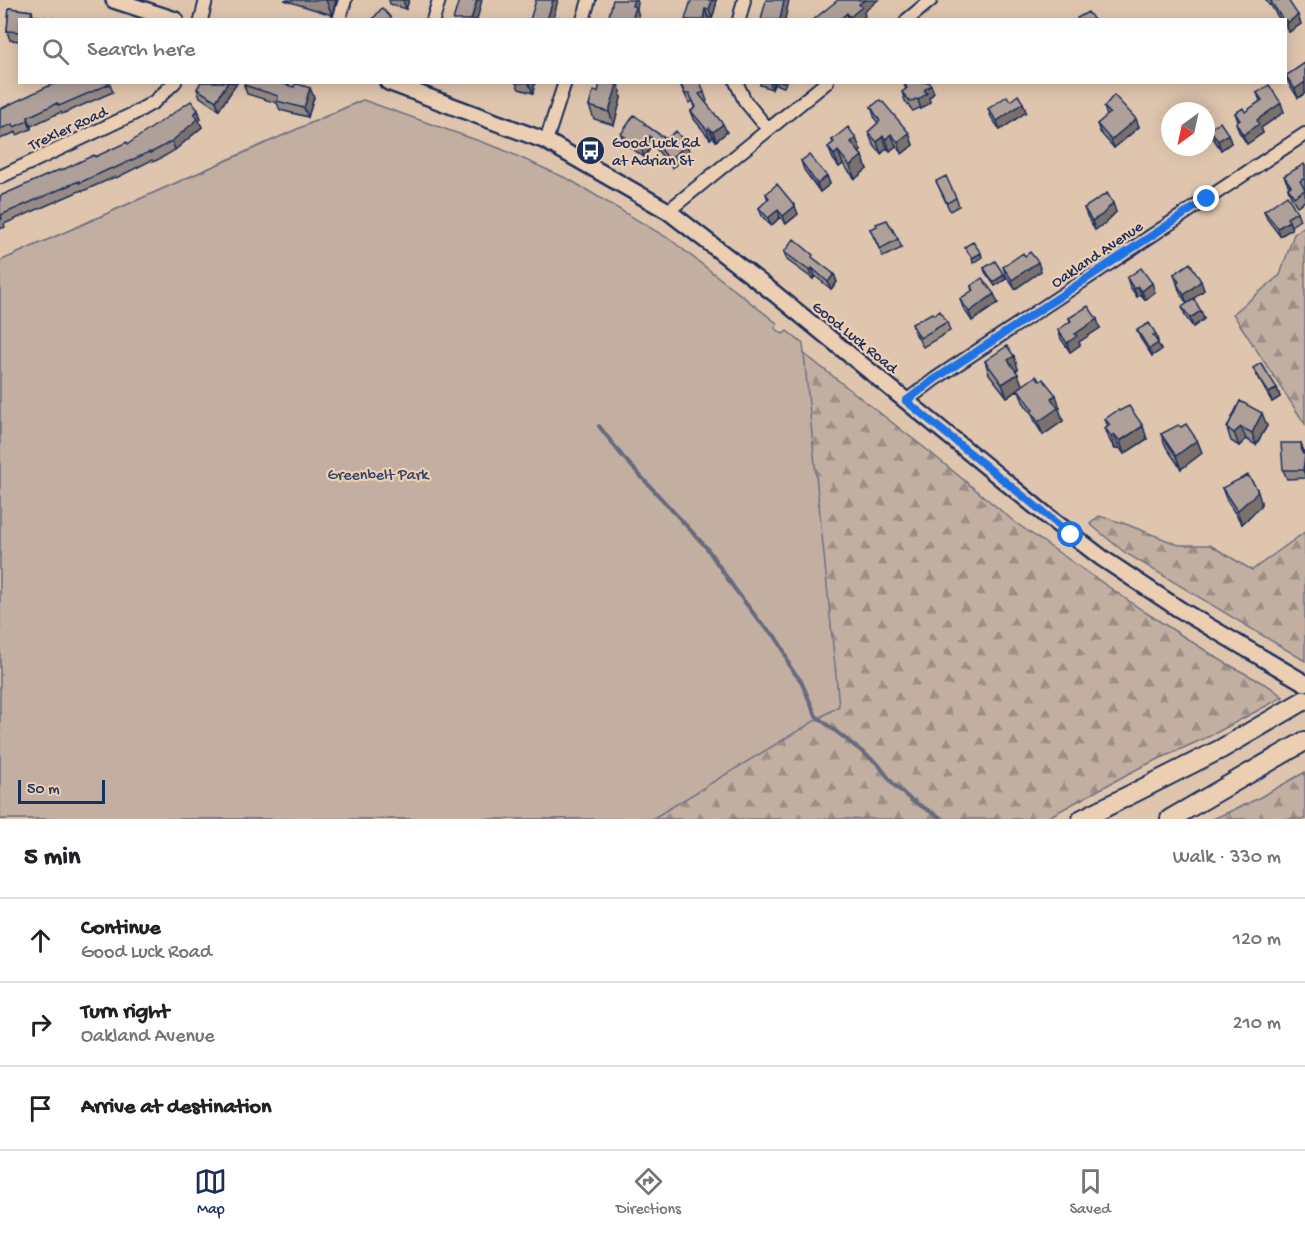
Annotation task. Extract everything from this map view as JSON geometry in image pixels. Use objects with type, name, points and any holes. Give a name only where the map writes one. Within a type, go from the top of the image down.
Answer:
[{"type":"highway","points":[[1082,819],[1221,749],[1305,700]]},
{"type":"highway","points":[[1170,819],[1305,741]]},
{"type":"main road","points":[[114,0],[169,18]]},
{"type":"main road","name":"Good Luck Road","points":[[399,84],[415,87],[546,141],[668,211],[774,293],[1102,558],[1179,609],[1305,683]]},
{"type":"street","points":[[202,18],[206,0]]},
{"type":"street","points":[[340,18],[345,0]]},
{"type":"street","points":[[434,18],[439,0]]},
{"type":"street","points":[[584,18],[589,0]]},
{"type":"street","points":[[740,18],[744,0]]},
{"type":"street","points":[[909,18],[931,0]]},
{"type":"street","name":"Trexler Road","points":[[0,177],[133,114],[154,102],[173,84]]},
{"type":"street","points":[[546,141],[564,84]]},
{"type":"street","points":[[737,84],[745,101],[768,129]]},
{"type":"street","points":[[668,211],[824,84]]},
{"type":"street","name":"Oakland Avenue","points":[[906,401],[935,379],[1305,134]]},
{"type":"green space","name":"Greenbelt Park","points":[[363,100],[499,148],[570,180],[671,240],[778,324],[775,328],[783,334],[787,331],[803,344],[839,706],[652,819],[0,819],[0,261]]},
{"type":"green space","name":"Greenbelt Park","points":[[360,101],[399,115],[747,309],[931,453],[1016,523],[1145,612],[1283,697],[1212,735],[1139,768],[1045,819],[0,819],[0,261]]},
{"type":"green space","points":[[1305,226],[1305,424],[1233,314],[1280,275],[1294,234]]},
{"type":"green space","points":[[1099,516],[1179,545],[1210,545],[1252,570],[1305,532],[1305,661],[1124,552],[1090,524]]},
{"type":"green space","points":[[1305,772],[1305,819],[1213,819],[1255,800]]},
{"type":"building","points":[[459,0],[477,0],[472,18],[454,18]]},
{"type":"building","points":[[536,0],[553,0],[548,18],[531,18]]},
{"type":"building","points":[[613,0],[634,0],[632,6],[636,7],[633,18],[608,18]]},
{"type":"building","points":[[691,0],[712,0],[709,10],[705,9],[703,18],[686,18]]},
{"type":"building","points":[[766,0],[784,0],[780,18],[762,18]]},
{"type":"building","points":[[838,0],[865,0],[859,4],[862,7],[850,17],[847,13],[841,18],[816,18]]},
{"type":"building","points":[[1270,0],[1288,0],[1298,15],[1287,23],[1287,18],[1282,18]]},
{"type":"building","points":[[9,8],[32,11],[31,16],[50,18],[18,18],[18,32],[7,31]]},
{"type":"building","points":[[382,8],[391,18],[374,18]]},
{"type":"building","points":[[1088,12],[1092,18],[1077,18]]},
{"type":"building","points":[[1305,63],[1305,82],[1295,89],[1287,75]]},
{"type":"building","points":[[53,84],[110,84],[59,106],[57,103],[28,117],[28,121],[14,127],[13,124],[0,129],[0,109]]},
{"type":"building","points":[[200,84],[227,84],[216,101],[197,89]]},
{"type":"building","points":[[284,84],[294,87],[295,84],[298,84],[310,88],[304,108],[277,101],[278,96],[244,85]]},
{"type":"building","points":[[600,84],[617,85],[609,112],[589,106],[593,91],[598,92]]},
{"type":"building","points":[[681,84],[701,84],[704,92],[699,94],[723,124],[713,132],[709,128],[707,130],[691,111],[696,107],[689,93],[685,94]]},
{"type":"building","points":[[905,84],[931,85],[924,90],[927,93],[918,100],[910,102],[902,92],[907,88]]},
{"type":"building","points":[[1269,85],[1281,103],[1257,120],[1259,124],[1243,135],[1236,123],[1240,120],[1235,113],[1243,108],[1245,112],[1262,100],[1257,93]]},
{"type":"building","points":[[1018,95],[1023,103],[997,121],[988,109],[1007,96],[1010,101]]},
{"type":"building","points":[[1114,95],[1136,119],[1111,140],[1097,124],[1110,113],[1104,107]]},
{"type":"building","points":[[880,100],[909,133],[898,142],[891,134],[886,139],[883,136],[877,142],[868,132],[880,121],[871,107]]},
{"type":"building","points":[[191,101],[198,110],[194,114],[198,119],[172,141],[150,153],[1,215],[2,219],[0,219],[0,196],[94,155],[95,157],[127,142],[128,144]]},
{"type":"building","points":[[634,115],[666,139],[676,131],[687,145],[669,159],[650,136],[641,148],[621,134]]},
{"type":"building","points":[[1220,122],[1228,134],[1218,141],[1215,136],[1215,126]]},
{"type":"building","points":[[848,127],[856,138],[851,142],[862,156],[850,166],[838,151],[834,155],[828,147],[834,142],[832,140]]},
{"type":"building","points":[[809,155],[827,176],[817,184],[801,161]]},
{"type":"building","points":[[1304,164],[1305,178],[1300,181],[1305,190],[1294,197],[1288,188],[1291,186],[1284,176]]},
{"type":"building","points":[[946,176],[956,198],[947,203],[936,181]]},
{"type":"building","points":[[777,184],[795,206],[783,216],[778,210],[768,218],[759,208],[769,198],[766,194]]},
{"type":"building","points":[[1107,193],[1113,203],[1102,215],[1092,221],[1084,208]]},
{"type":"building","points":[[1287,195],[1297,212],[1287,218],[1289,221],[1278,228],[1264,211]]},
{"type":"building","points":[[887,220],[898,239],[880,249],[870,229]]},
{"type":"building","points":[[794,239],[834,274],[828,282],[812,268],[810,271],[784,252]]},
{"type":"building","points":[[973,242],[981,253],[972,258],[964,247]]},
{"type":"building","points":[[1030,252],[1038,262],[1012,280],[1003,267],[1023,253],[1025,256]]},
{"type":"building","points":[[995,261],[1004,275],[993,282],[984,268]]},
{"type":"building","points":[[1190,263],[1201,281],[1184,295],[1174,274]]},
{"type":"building","points":[[1141,268],[1152,283],[1142,291],[1138,286],[1134,289],[1127,278]]},
{"type":"building","points":[[982,278],[994,294],[969,312],[960,299],[973,290],[971,286]]},
{"type":"building","points":[[1194,299],[1201,311],[1190,318],[1182,307]]},
{"type":"building","points":[[1088,306],[1097,319],[1075,334],[1077,336],[1067,343],[1058,330],[1071,321],[1069,318]]},
{"type":"building","points":[[940,311],[947,322],[920,338],[912,324]]},
{"type":"building","points":[[1149,323],[1156,334],[1153,335],[1158,343],[1149,349],[1137,330]]},
{"type":"building","points":[[1007,346],[1014,356],[1008,360],[1018,374],[1002,384],[985,361]]},
{"type":"building","points":[[1261,363],[1277,388],[1269,393],[1253,368]]},
{"type":"building","points":[[1036,376],[1040,381],[1043,379],[1056,395],[1051,398],[1058,408],[1038,422],[1031,411],[1033,410],[1018,389]]},
{"type":"building","points":[[1240,401],[1262,413],[1252,433],[1241,427],[1234,433],[1227,428]]},
{"type":"building","points":[[1129,406],[1143,426],[1120,441],[1114,434],[1111,436],[1105,428],[1110,425],[1105,419]]},
{"type":"building","points":[[1186,424],[1197,440],[1176,456],[1161,434],[1178,425],[1181,427]]},
{"type":"building","points":[[1281,443],[1301,443],[1302,453],[1305,455],[1303,470],[1283,470]]},
{"type":"building","points":[[1248,475],[1257,493],[1237,511],[1222,488]]},
{"type":"waterway","points":[[599,426],[623,457],[706,547],[760,622],[775,636],[790,667],[801,681],[816,716],[878,764],[894,785],[911,800],[943,819]]},
{"type":"place","name":"Good Luck Rd at Adrian St","points":[[591,150]]},
{"type":"route","points":[[1071,535],[906,401],[935,379],[1207,199]]}]
